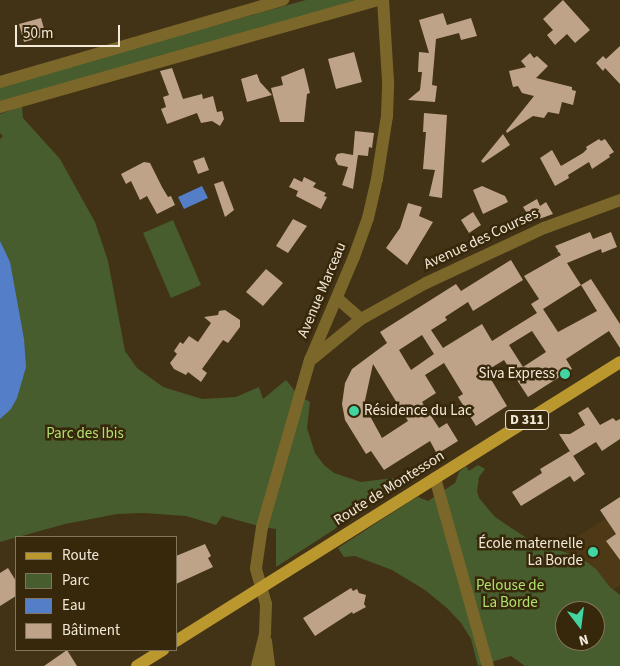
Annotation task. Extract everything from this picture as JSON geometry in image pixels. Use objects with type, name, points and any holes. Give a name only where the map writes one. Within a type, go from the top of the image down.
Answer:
[{"type":"main road","name":"Route de Montesson","points":[[178,641],[435,478],[617,367]]},
{"type":"main road","points":[[137,666],[161,651]]},
{"type":"street","points":[[0,82],[283,0]]},
{"type":"street","points":[[0,107],[378,0]]},
{"type":"street","name":"Avenue Marceau","points":[[265,633],[266,604],[256,568],[262,527],[310,360],[338,299],[368,218],[383,147],[388,81],[383,0]]},
{"type":"street","name":"Avenue des Courses","points":[[310,360],[361,319],[426,283],[482,255],[544,228],[620,200]]},
{"type":"street","points":[[338,299],[361,319]]},
{"type":"street","points":[[435,478],[488,666]]},
{"type":"street","points":[[257,666],[265,633]]},
{"type":"street","points":[[265,633],[269,666]]},
{"type":"shaded area","name":"École maternelle La Borde","points":[[620,509],[620,585],[613,590],[596,569],[575,555],[558,549]]},
{"type":"green space","points":[[306,0],[363,0],[0,101],[0,85]]},
{"type":"green space","name":"Parc des Ibis","points":[[22,106],[23,118],[60,159],[95,222],[108,261],[125,351],[137,368],[163,387],[202,399],[236,397],[259,387],[263,399],[286,380],[299,396],[310,402],[307,428],[315,453],[324,465],[334,473],[361,482],[393,478],[395,490],[276,567],[276,529],[222,516],[216,525],[186,516],[144,513],[117,514],[65,524],[22,536],[15,536],[15,538],[0,542],[0,139],[3,136],[0,133],[0,114]]},
{"type":"green space","points":[[173,220],[201,285],[171,298],[143,233]]},
{"type":"green space","name":"Pelouse de La Borde","points":[[478,465],[485,469],[479,477],[477,491],[479,498],[495,517],[528,539],[581,558],[596,569],[610,587],[620,595],[620,666],[525,666],[511,656],[478,666],[471,639],[461,623],[447,608],[425,590],[392,570],[355,556],[344,557],[338,548],[412,500],[418,497],[428,501],[455,483],[459,472],[466,466],[469,471]]},
{"type":"water","points":[[202,186],[208,198],[184,209],[178,197]]},
{"type":"water","points":[[0,241],[10,262],[24,339],[26,367],[17,398],[11,409],[0,419]]},
{"type":"building","points":[[563,0],[590,30],[575,43],[567,34],[555,45],[547,35],[553,30],[543,19]]},
{"type":"building","points":[[443,13],[447,25],[471,18],[477,36],[461,40],[459,33],[436,39],[432,85],[437,86],[435,102],[408,100],[420,90],[422,72],[418,72],[419,52],[429,53],[419,20]]},
{"type":"building","points":[[41,18],[46,36],[24,42],[19,24]]},
{"type":"building","points":[[620,46],[620,84],[605,68],[603,71],[596,63],[603,56],[606,59]]},
{"type":"building","points":[[354,52],[362,82],[336,89],[328,59]]},
{"type":"building","points":[[530,53],[534,58],[537,56],[548,66],[536,78],[572,87],[572,90],[576,91],[573,105],[562,102],[559,114],[548,112],[544,118],[533,116],[507,133],[506,131],[534,96],[522,93],[518,86],[513,87],[509,71],[526,67],[521,61]]},
{"type":"building","points":[[172,68],[183,99],[202,94],[203,99],[213,96],[217,112],[222,111],[224,119],[220,126],[212,121],[201,123],[197,113],[167,124],[161,109],[166,107],[163,97],[169,95],[160,71]]},
{"type":"building","points":[[304,68],[310,93],[307,94],[304,122],[280,122],[271,88],[283,85],[281,77]]},
{"type":"building","points":[[257,74],[260,82],[272,95],[247,102],[241,79]]},
{"type":"building","points":[[424,113],[447,115],[442,198],[429,196],[435,170],[423,169],[426,132],[423,132]]},
{"type":"building","points":[[355,131],[374,133],[372,148],[369,147],[368,156],[358,155],[353,189],[342,185],[348,167],[338,165],[335,159],[337,154],[353,155]]},
{"type":"building","points":[[503,134],[510,145],[483,163],[481,161]]},
{"type":"building","points":[[599,139],[601,141],[605,139],[614,152],[609,155],[610,157],[592,169],[589,162],[568,175],[569,178],[555,186],[540,158],[552,150],[561,166],[583,153],[587,149],[586,147]]},
{"type":"building","points":[[204,157],[209,170],[198,174],[193,161]]},
{"type":"building","points":[[144,162],[150,163],[162,187],[168,197],[171,196],[175,205],[157,214],[147,196],[140,200],[131,181],[126,184],[121,174]]},
{"type":"building","points":[[304,177],[316,183],[313,187],[326,193],[324,196],[327,197],[321,209],[296,196],[298,191],[289,187],[294,178],[302,182]]},
{"type":"building","points":[[223,181],[234,210],[225,217],[214,184]]},
{"type":"building","points":[[482,186],[505,196],[508,202],[483,214],[473,190]]},
{"type":"building","points":[[537,199],[540,206],[546,202],[553,214],[539,219],[536,214],[530,218],[523,207]]},
{"type":"building","points":[[408,203],[422,207],[419,216],[433,222],[407,265],[386,248],[400,228]]},
{"type":"building","points":[[473,212],[481,225],[469,233],[461,220]]},
{"type":"building","points":[[293,219],[307,226],[288,253],[276,246]]},
{"type":"building","points":[[590,232],[593,239],[611,232],[617,247],[602,253],[601,249],[567,263],[581,285],[591,279],[620,324],[620,348],[609,331],[566,359],[572,369],[528,397],[504,360],[486,371],[507,406],[476,426],[458,397],[463,394],[444,363],[425,375],[436,393],[422,402],[439,428],[447,423],[458,441],[437,454],[430,441],[384,470],[371,451],[366,454],[345,420],[342,404],[345,383],[352,369],[387,343],[380,332],[456,284],[461,291],[511,260],[523,280],[473,311],[468,302],[445,317],[447,320],[431,330],[443,348],[482,324],[492,341],[537,313],[531,304],[539,299],[524,276],[561,255],[555,246]],"holes":[[[581,285],[597,311],[558,332],[543,309]],[[532,331],[546,352],[523,367],[509,345]],[[422,335],[434,354],[411,370],[399,350]],[[373,364],[408,421],[382,438],[364,405]]]},
{"type":"building","points":[[266,269],[283,283],[263,306],[246,292]]},
{"type":"building","points":[[225,310],[240,320],[240,327],[228,343],[223,340],[202,369],[207,373],[201,382],[188,372],[186,375],[174,369],[170,363],[177,354],[174,351],[180,342],[183,344],[189,336],[198,342],[211,323],[204,317],[218,315],[219,311]]},
{"type":"building","points":[[588,407],[600,425],[613,418],[616,421],[620,419],[620,439],[602,451],[596,442],[573,456],[559,434],[570,434],[585,425],[578,413]]},
{"type":"building","points":[[570,451],[585,474],[574,482],[570,476],[521,506],[512,492],[542,473],[540,469]]},
{"type":"building","points":[[620,497],[620,560],[606,541],[616,534],[600,510]]},
{"type":"building","points":[[205,544],[211,556],[208,558],[213,567],[178,583],[178,555]]},
{"type":"building","points":[[8,568],[15,579],[15,597],[0,606],[0,573]]},
{"type":"building","points":[[351,588],[353,591],[357,589],[359,593],[366,595],[364,604],[366,607],[353,614],[352,612],[315,636],[303,618]]},
{"type":"building","points":[[68,651],[77,666],[44,666]]},
{"type":"place","name":"Siva Express","points":[[565,374]]},
{"type":"place","name":"Résidence du Lac","points":[[354,411]]},
{"type":"place","name":"École maternelle La Borde","points":[[593,552]]}]
